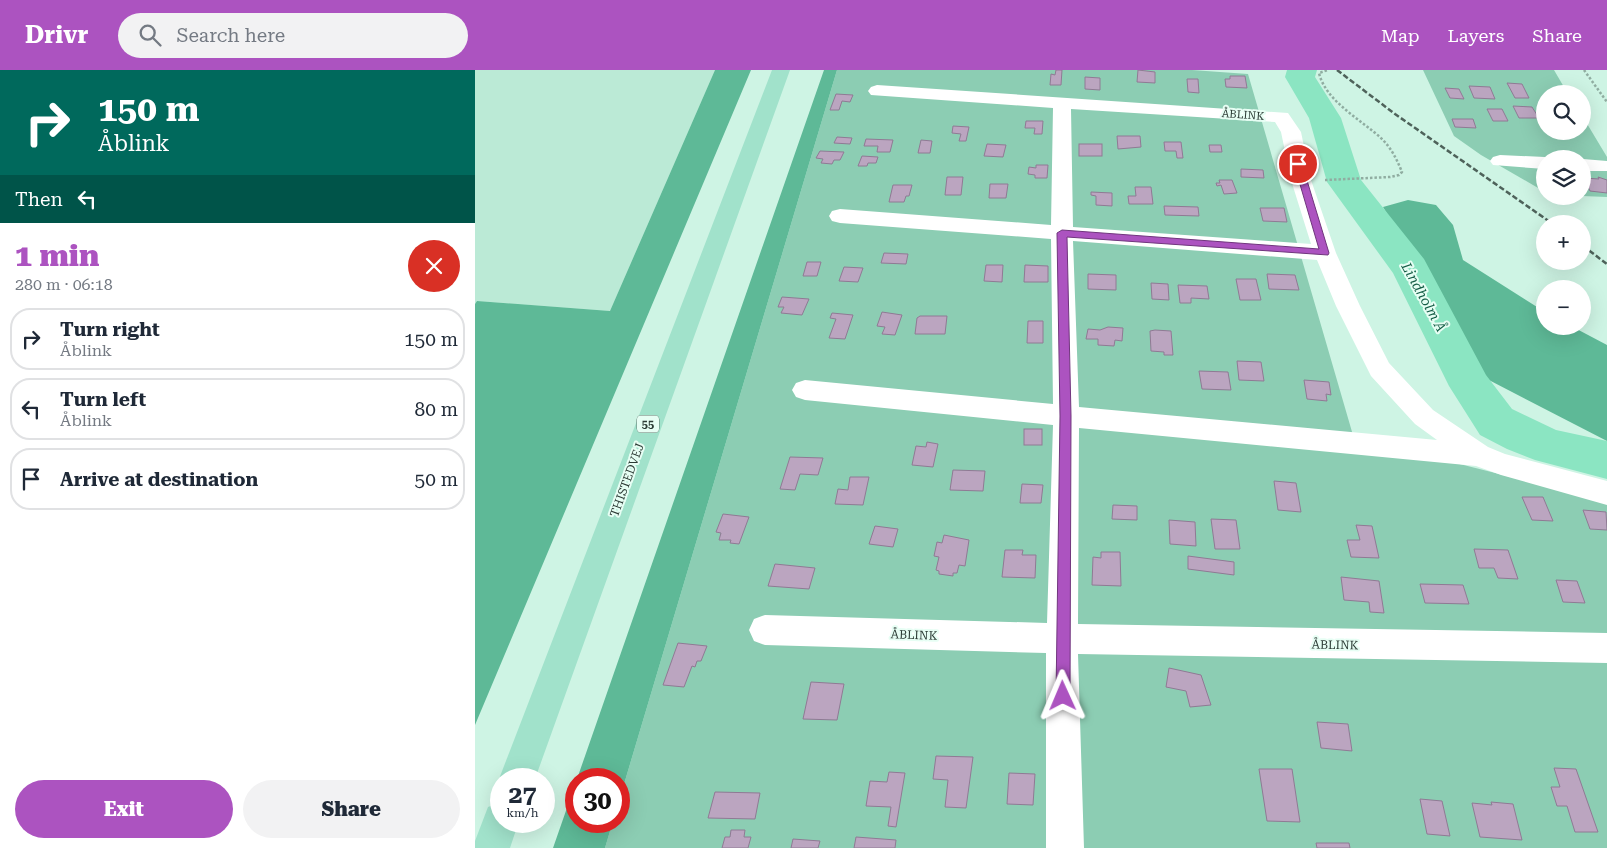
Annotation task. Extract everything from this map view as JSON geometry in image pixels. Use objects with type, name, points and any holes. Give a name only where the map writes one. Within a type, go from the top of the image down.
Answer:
[{"type":"main road","name":"THISTEDVEJ","points":[[521,768],[781,70]]},
{"type":"main road","points":[[491,848],[496,833]]},
{"type":"street","name":"ÅBLINK","points":[[877,91],[1281,117],[1291,132],[1301,180],[1325,253],[1347,306],[1380,369],[1424,417],[1478,455]]},
{"type":"street","points":[[1062,103],[1062,233],[1066,416],[1062,640],[1065,848]]},
{"type":"street","points":[[1500,161],[1536,163]]},
{"type":"street","points":[[840,216],[1325,253]]},
{"type":"street","name":"ÅBLINK","points":[[805,390],[1478,455],[1538,475],[1607,493]]},
{"type":"street","name":"ÅBLINK","points":[[765,630],[1062,640],[1607,648]]},
{"type":"path","points":[[1319,180],[1390,177],[1399,175],[1402,172],[1395,157],[1375,131],[1336,100],[1320,77],[1319,73],[1328,70]]},
{"type":"path","points":[[1584,70],[1607,102]]},
{"type":"shaded area","points":[[475,70],[715,70],[610,311],[477,301],[475,304]]},
{"type":"shaded area","points":[[837,70],[1192,70],[1248,74],[1357,449],[1424,455],[1607,501],[1607,848],[605,848],[609,833],[630,833],[629,768]]},
{"type":"shaded area","points":[[1423,70],[1554,70],[1563,85],[1536,85],[1536,140],[1591,140],[1591,130],[1607,157],[1607,197],[1591,196],[1591,150],[1536,150],[1536,187],[1481,155],[1454,136]]},
{"type":"green space","points":[[715,70],[751,70],[475,725],[475,304],[477,301],[610,311]]},
{"type":"green space","points":[[824,70],[837,70],[629,768],[581,768]]},
{"type":"green space","points":[[1408,200],[1436,205],[1453,225],[1463,260],[1536,306],[1536,335],[1588,335],[1607,345],[1607,441],[1485,378],[1383,207]]},
{"type":"green space","points":[[565,814],[565,833],[609,833],[605,848],[553,848]]},
{"type":"building","points":[[1056,70],[1062,70],[1061,85],[1050,85],[1051,74],[1055,75]]},
{"type":"building","points":[[1138,70],[1155,72],[1155,83],[1137,82]]},
{"type":"building","points":[[1230,76],[1245,76],[1247,88],[1226,87],[1225,79],[1230,79]]},
{"type":"building","points":[[1085,77],[1100,78],[1100,90],[1085,89]]},
{"type":"building","points":[[1187,79],[1198,79],[1199,93],[1188,92]]},
{"type":"building","points":[[1507,83],[1522,84],[1529,98],[1515,98]]},
{"type":"building","points":[[1469,86],[1490,87],[1495,99],[1474,98]]},
{"type":"building","points":[[1445,88],[1459,89],[1464,99],[1450,98]]},
{"type":"building","points":[[836,94],[853,95],[850,102],[842,101],[839,110],[830,110]]},
{"type":"building","points":[[1513,106],[1532,107],[1536,113],[1536,118],[1519,118]]},
{"type":"building","points":[[1487,109],[1502,109],[1508,121],[1493,121]]},
{"type":"building","points":[[1452,119],[1473,119],[1476,128],[1455,127]]},
{"type":"building","points":[[1026,121],[1043,121],[1042,134],[1034,134],[1035,128],[1025,128]]},
{"type":"building","points":[[953,126],[969,127],[966,141],[959,141],[961,134],[952,133]]},
{"type":"building","points":[[1117,136],[1140,136],[1141,147],[1118,149]]},
{"type":"building","points":[[837,137],[852,138],[850,144],[834,143]]},
{"type":"building","points":[[866,139],[893,140],[890,152],[877,152],[878,146],[864,146]]},
{"type":"building","points":[[921,140],[932,141],[930,153],[918,153]]},
{"type":"building","points":[[1164,142],[1181,142],[1183,158],[1177,158],[1176,151],[1165,151]]},
{"type":"building","points":[[987,144],[1006,145],[1003,157],[984,156]]},
{"type":"building","points":[[1079,144],[1102,144],[1102,156],[1079,156]]},
{"type":"building","points":[[1209,145],[1221,145],[1222,152],[1210,152]]},
{"type":"building","points":[[820,151],[844,152],[840,160],[834,160],[832,164],[821,163],[823,159],[816,158]]},
{"type":"building","points":[[862,156],[878,157],[876,163],[858,166]]},
{"type":"building","points":[[1036,165],[1048,165],[1047,178],[1035,178],[1035,175],[1028,174],[1029,167],[1036,168]]},
{"type":"building","points":[[1241,169],[1263,170],[1264,178],[1241,177]]},
{"type":"building","points":[[947,177],[963,177],[961,195],[945,195]]},
{"type":"building","points":[[1598,177],[1607,180],[1607,193],[1591,191],[1591,178],[1599,179]]},
{"type":"building","points":[[1219,180],[1232,180],[1237,193],[1224,194],[1221,185],[1217,186],[1216,183],[1220,183]]},
{"type":"building","points":[[990,184],[1008,184],[1006,198],[989,198]]},
{"type":"building","points":[[893,185],[912,185],[909,196],[906,196],[904,202],[889,202]]},
{"type":"building","points":[[1135,187],[1151,187],[1153,204],[1129,204],[1128,196],[1136,196]]},
{"type":"building","points":[[1091,192],[1112,193],[1112,206],[1096,205],[1096,196],[1091,195]]},
{"type":"building","points":[[1164,206],[1198,207],[1199,216],[1165,215]]},
{"type":"building","points":[[1260,208],[1284,208],[1287,222],[1263,221]]},
{"type":"building","points":[[884,253],[908,254],[906,264],[881,263]]},
{"type":"building","points":[[807,262],[821,262],[817,276],[803,276]]},
{"type":"building","points":[[986,265],[1003,265],[1002,282],[984,281]]},
{"type":"building","points":[[1025,265],[1048,266],[1048,282],[1024,282]]},
{"type":"building","points":[[844,267],[863,268],[858,282],[839,281]]},
{"type":"building","points":[[1088,274],[1116,275],[1116,290],[1088,289]]},
{"type":"building","points":[[1267,274],[1295,275],[1299,290],[1269,289]]},
{"type":"building","points":[[1236,279],[1256,279],[1261,300],[1240,300]]},
{"type":"building","points":[[1151,283],[1168,284],[1169,300],[1152,299]]},
{"type":"building","points":[[1178,285],[1207,286],[1209,299],[1191,298],[1191,303],[1180,303]]},
{"type":"building","points":[[782,297],[809,299],[802,315],[781,313],[784,307],[778,307]]},
{"type":"building","points":[[882,312],[902,315],[895,335],[882,334],[885,327],[877,326]]},
{"type":"building","points":[[832,313],[853,315],[845,339],[829,338],[836,319],[830,318]]},
{"type":"building","points":[[920,316],[947,316],[945,334],[915,334],[917,318]]},
{"type":"building","points":[[1028,321],[1043,321],[1043,343],[1027,343]]},
{"type":"building","points":[[1108,327],[1123,328],[1122,341],[1115,340],[1114,346],[1098,345],[1098,339],[1086,339],[1088,329],[1100,330]]},
{"type":"building","points":[[1150,331],[1171,331],[1173,355],[1164,355],[1164,352],[1151,351]]},
{"type":"building","points":[[1237,361],[1261,362],[1264,381],[1239,380]]},
{"type":"building","points":[[1199,371],[1228,372],[1231,390],[1202,389]]},
{"type":"building","points":[[1304,380],[1329,382],[1331,395],[1326,394],[1327,401],[1307,399]]},
{"type":"building","points":[[1024,429],[1042,429],[1042,445],[1024,445]]},
{"type":"building","points":[[927,442],[938,444],[933,467],[912,465],[916,446],[926,447]]},
{"type":"building","points":[[790,457],[823,458],[818,475],[800,474],[795,490],[780,489]]},
{"type":"building","points":[[953,470],[985,471],[983,491],[950,490]]},
{"type":"building","points":[[850,477],[869,477],[863,505],[835,504],[838,489],[848,490]]},
{"type":"building","points":[[1274,481],[1296,483],[1301,512],[1278,510]]},
{"type":"building","points":[[1022,484],[1043,485],[1041,503],[1020,503]]},
{"type":"building","points":[[1522,497],[1543,497],[1553,521],[1532,520]]},
{"type":"building","points":[[1113,505],[1137,506],[1137,520],[1112,519]]},
{"type":"building","points":[[1583,510],[1606,512],[1607,530],[1590,529]]},
{"type":"building","points":[[723,514],[749,517],[739,544],[730,543],[731,540],[719,540],[721,533],[716,532]]},
{"type":"building","points":[[1211,519],[1236,520],[1240,549],[1215,549]]},
{"type":"building","points":[[1169,520],[1195,522],[1196,546],[1170,544]]},
{"type":"building","points":[[1356,525],[1372,526],[1379,558],[1351,557],[1347,540],[1360,540]]},
{"type":"building","points":[[875,526],[898,529],[893,547],[869,544]]},
{"type":"building","points":[[944,535],[969,540],[965,566],[959,565],[957,573],[953,573],[953,576],[939,574],[939,571],[936,570],[939,557],[934,556],[937,542],[942,543]]},
{"type":"building","points":[[1474,549],[1508,550],[1518,579],[1498,578],[1494,568],[1479,568]]},
{"type":"building","points":[[1005,550],[1023,550],[1022,555],[1036,555],[1035,578],[1002,577]]},
{"type":"building","points":[[1101,552],[1120,552],[1121,586],[1092,585],[1093,557],[1101,558]]},
{"type":"building","points":[[1188,556],[1234,562],[1234,575],[1188,569]]},
{"type":"building","points":[[775,564],[815,568],[809,589],[768,586]]},
{"type":"building","points":[[1341,577],[1379,581],[1384,613],[1370,612],[1369,602],[1344,600]]},
{"type":"building","points":[[1556,580],[1577,581],[1585,603],[1563,602]]},
{"type":"building","points":[[1420,584],[1463,585],[1469,604],[1425,603]]},
{"type":"building","points":[[678,643],[707,646],[701,661],[697,661],[695,667],[692,666],[684,687],[663,685]]},
{"type":"building","points":[[1169,668],[1201,675],[1211,705],[1190,707],[1186,691],[1166,687]]},
{"type":"building","points":[[811,682],[844,684],[837,720],[803,719]]},
{"type":"building","points":[[1317,722],[1348,724],[1352,751],[1321,748]]},
{"type":"building","points":[[936,756],[973,757],[966,808],[945,807],[948,780],[933,779]]},
{"type":"building","points":[[1554,768],[1576,769],[1598,832],[1575,832],[1567,806],[1557,806],[1551,787],[1560,787]]},
{"type":"building","points":[[1259,769],[1292,769],[1300,822],[1267,821]]},
{"type":"building","points":[[889,772],[905,773],[896,827],[888,826],[891,807],[866,806],[870,781],[887,782]]},
{"type":"building","points":[[1009,773],[1035,774],[1033,805],[1007,804]]},
{"type":"building","points":[[715,792],[760,793],[755,819],[708,818]]},
{"type":"building","points":[[1420,799],[1442,801],[1450,836],[1427,834]]},
{"type":"building","points":[[1491,802],[1513,804],[1522,840],[1480,837],[1472,803],[1492,805]]},
{"type":"building","points":[[731,830],[745,830],[744,837],[751,837],[748,848],[722,848],[725,837],[730,837]]},
{"type":"building","points":[[856,837],[896,840],[895,848],[854,848]]},
{"type":"building","points":[[793,839],[820,841],[818,848],[791,848]]},
{"type":"building","points":[[1316,843],[1349,843],[1350,848],[1317,848]]},
{"type":"waterway","name":"Lindholm Å","points":[[1302,70],[1300,77],[1325,118],[1344,182],[1410,268],[1471,386],[1496,422],[1523,436],[1551,447],[1607,460]]},
{"type":"railway","points":[[1337,70],[1395,114],[1540,215]]},
{"type":"railway","points":[[1591,252],[1607,264]]},
{"type":"route","points":[[1063,696],[1062,640],[1066,416],[1062,233],[1325,253],[1301,180],[1298,164]]}]
